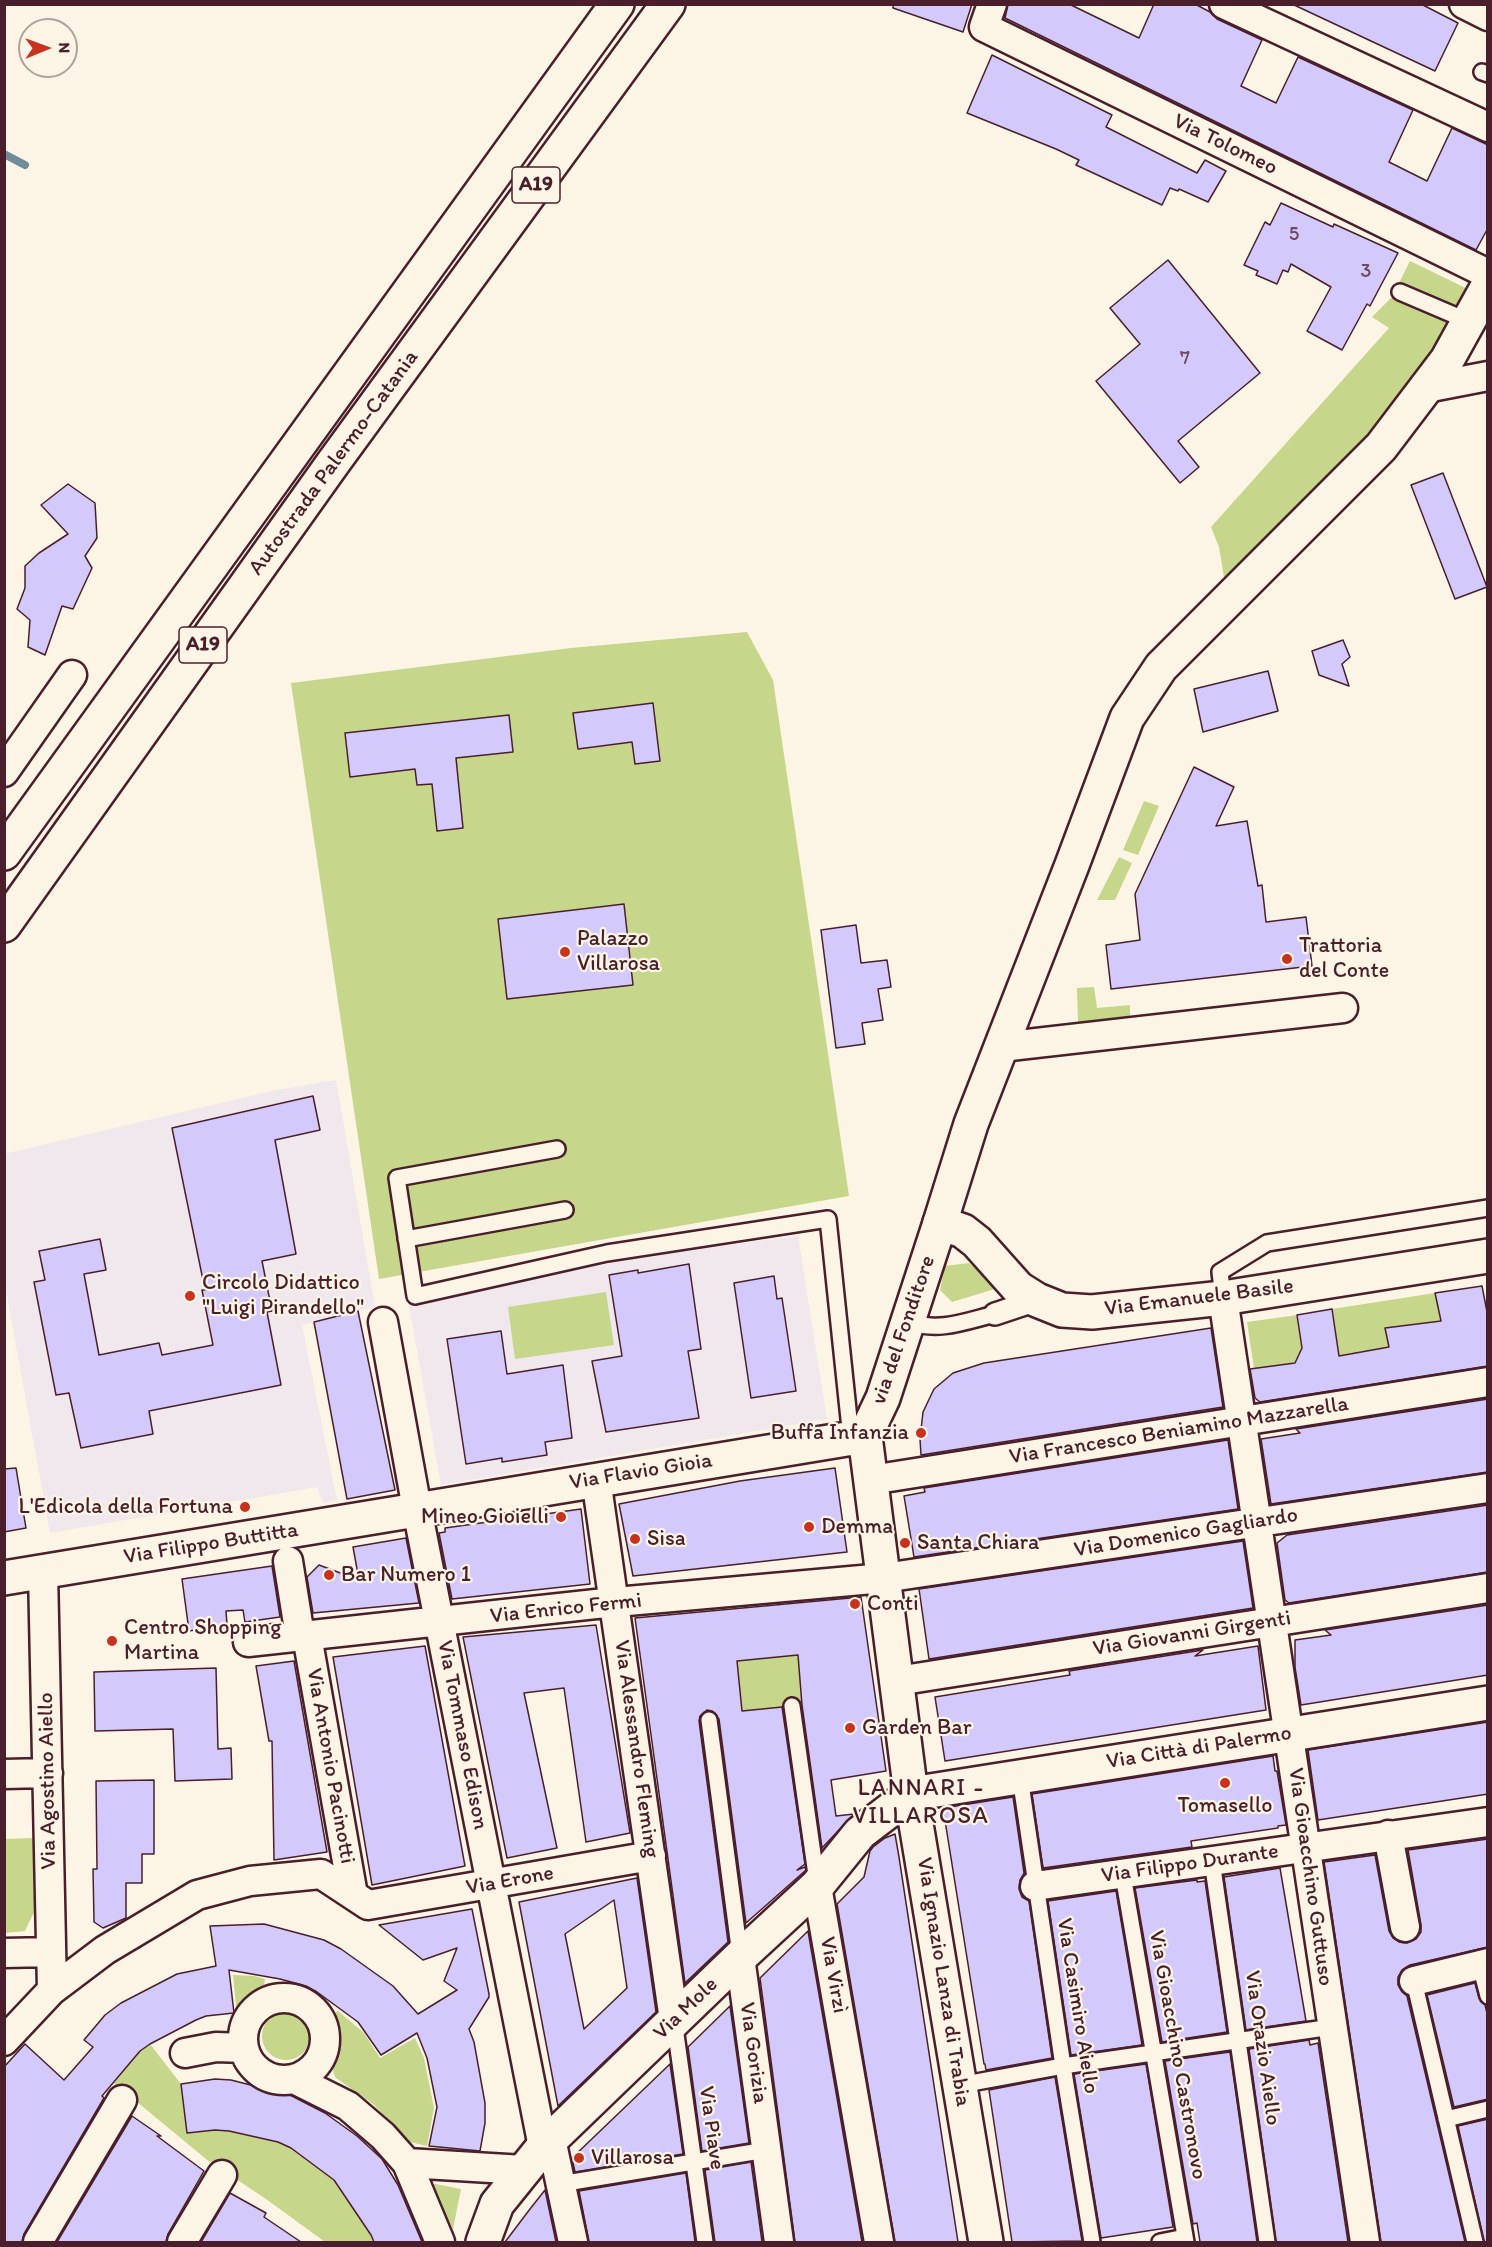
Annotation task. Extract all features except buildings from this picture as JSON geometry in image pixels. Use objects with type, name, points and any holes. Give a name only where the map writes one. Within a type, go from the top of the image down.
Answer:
[{"type":"main road","name":"Autostrada Palermo-Catania","points":[[4,853],[617,4]]},
{"type":"main road","name":"Autostrada Palermo-Catania","points":[[4,925],[333,463],[668,4]]},
{"type":"main road","name":"via del Fonditore","points":[[858,1437],[883,1398],[970,1124],[1072,865],[1126,718],[1161,667],[1381,447],[1447,360],[1488,286]]},
{"type":"main road","name":"Via Emanuele Basile","points":[[940,1223],[963,1231],[977,1242],[1018,1288],[1037,1300],[1062,1310],[1092,1312],[1223,1298],[1488,1256]]},
{"type":"main road","name":"Via Flavio Gioia","points":[[417,1509],[858,1437]]},
{"type":"main road","name":"Via Ignazio Lanza di Trabia","points":[[858,1437],[871,1480],[911,1794],[986,2242]]},
{"type":"main road","name":"Via Filippo Buttitta","points":[[4,1578],[417,1509]]},
{"type":"main road","name":"Via Città di Palermo","points":[[911,1794],[1488,1703]]},
{"type":"main road","name":"Via Mole","points":[[485,2240],[497,2204],[539,2152],[674,2020],[817,1886],[860,1833],[911,1794]]},
{"type":"street","name":"Via Tolomeo","points":[[992,4],[984,27],[1488,274]]},
{"type":"street","points":[[1224,4],[1488,127]]},
{"type":"street","points":[[1464,4],[1488,16]]},
{"type":"street","points":[[1426,388],[1488,376]]},
{"type":"street","points":[[4,772],[72,675]]},
{"type":"street","points":[[1000,1047],[1343,1008]]},
{"type":"street","name":"Via Gioacchino Guttuso","points":[[1223,1298],[1365,2242]]},
{"type":"street","points":[[995,1314],[1037,1300]]},
{"type":"street","name":"Via Tommaso Edison","points":[[383,1322],[417,1509],[491,1884],[539,2152],[560,2184],[573,2242]]},
{"type":"street","name":"Via Francesco Beniamino Mazzarella","points":[[871,1480],[1488,1382]]},
{"type":"street","name":"Via Alessandro Fleming","points":[[596,1479],[674,2020]]},
{"type":"street","name":"Via Domenico Gagliardo","points":[[884,1578],[1488,1488]]},
{"type":"street","name":"Via Antonio Pacinotti","points":[[288,1561],[361,1900]]},
{"type":"street","name":"Via Agostino Aiello","points":[[43,1572],[52,1990]]},
{"type":"street","name":"Via Enrico Fermi","points":[[248,1642],[440,1623],[615,1602],[884,1578]]},
{"type":"street","name":"Via Giovanni Girgenti","points":[[897,1681],[1488,1588]]},
{"type":"street","points":[[4,1774],[48,1773]]},
{"type":"street","name":"Via Filippo Durante","points":[[1035,1886],[1488,1821]]},
{"type":"street","points":[[1388,1835],[1405,1927]]},
{"type":"street","name":"Via Erone","points":[[361,1900],[491,1884],[651,1856]]},
{"type":"street","points":[[4,2041],[52,1990],[105,1950],[197,1895],[250,1881],[321,1874],[361,1900]]},
{"type":"street","name":"Via Virzì","points":[[817,1886],[879,2242]]},
{"type":"street","points":[[4,1953],[51,1952]]},
{"type":"street","name":"Via Gorizia","points":[[740,1957],[779,2242]]},
{"type":"street","points":[[1414,1981],[1484,1964]]},
{"type":"street","points":[[283,1999],[304,2003],[315,2012],[322,2024],[325,2037],[324,2052],[312,2069],[294,2079],[281,2080],[269,2077],[253,2065],[244,2048],[247,2022],[254,2012],[264,2003],[283,1999]]},
{"type":"street","points":[[185,2053],[216,2047],[244,2048]]},
{"type":"street","points":[[294,2079],[348,2106],[383,2136],[407,2163],[440,2242]]},
{"type":"street","points":[[38,2242],[123,2100]]},
{"type":"street","points":[[407,2163],[539,2152]]},
{"type":"street","points":[[182,2242],[222,2175]]},
{"type":"lane","points":[[1400,292],[1468,321]]},
{"type":"lane","points":[[558,1149],[397,1178],[415,1296],[607,1253],[828,1219],[858,1437]]},
{"type":"lane","points":[[1223,1298],[1220,1272],[1267,1243],[1488,1208]]},
{"type":"lane","points":[[406,1239],[565,1210]]},
{"type":"lane","points":[[908,1322],[925,1327],[942,1328],[995,1314]]},
{"type":"lane","name":"Via Virzì","points":[[792,1707],[817,1886]]},
{"type":"lane","name":"Via Gorizia","points":[[709,1720],[740,1957]]},
{"type":"lane","name":"Via Casimiro Aiello","points":[[1020,1777],[1035,1886],[1092,2242]]},
{"type":"lane","name":"Via Orazio Aiello","points":[[1212,1861],[1267,2242]]},
{"type":"lane","name":"Via Gioacchino Castronovo","points":[[1123,1875],[1186,2240]]},
{"type":"lane","points":[[1484,1964],[1488,1996]]},
{"type":"lane","points":[[1414,1981],[1475,2242]]},
{"type":"lane","name":"Via Piave","points":[[674,2020],[705,2242]]},
{"type":"lane","points":[[960,2085],[1063,2066],[1332,2026]]},
{"type":"lane","points":[[1446,2119],[1488,2109]]},
{"type":"lane","points":[[560,2184],[766,2150]]},
{"type":"lane","points":[[1160,2242],[1186,2240]]},
{"type":"shaded area","name":"Circolo Didattico \"Luigi Pirandello\"","points":[[336,1080],[375,1307],[302,1325],[337,1500],[323,1503],[317,1487],[50,1533],[5,1285],[4,1154],[276,1090]]},
{"type":"shaded area","points":[[798,1236],[827,1419],[441,1485],[408,1300],[593,1266]]},
{"type":"green space","points":[[1410,261],[1474,292],[1460,308],[1449,304],[1443,317],[1451,324],[1402,407],[1289,522],[1224,577],[1219,547],[1211,527],[1389,328],[1372,317],[1392,297]]},
{"type":"green space","points":[[747,632],[773,680],[849,1196],[379,1279],[291,683],[571,648]]},
{"type":"green space","points":[[1144,801],[1159,806],[1138,855],[1123,850]]},
{"type":"green space","points":[[1119,857],[1132,863],[1115,900],[1097,900]]},
{"type":"green space","points":[[1094,987],[1097,1008],[1130,1005],[1130,1016],[1078,1022],[1077,988]]},
{"type":"green space","points":[[969,1263],[998,1288],[952,1302],[940,1290],[945,1266]]},
{"type":"green space","points":[[606,1292],[614,1345],[515,1359],[508,1307]]},
{"type":"green space","points":[[1435,1293],[1444,1339],[1408,1325],[1385,1328],[1389,1348],[1339,1356],[1332,1309]]},
{"type":"green space","points":[[1297,1315],[1304,1361],[1254,1369],[1247,1322]]},
{"type":"green space","points":[[798,1655],[803,1706],[742,1711],[737,1661]]},
{"type":"green space","points":[[33,1838],[35,1910],[25,1931],[5,1933],[5,1839]]},
{"type":"green space","points":[[233,1975],[265,1979],[264,1985],[253,1991],[237,2015]]},
{"type":"green space","points":[[338,2011],[364,2033],[380,2058],[415,2038],[424,2058],[434,2108],[427,2146],[410,2142],[373,2104],[336,2078],[333,2064],[340,2041],[335,2013]]},
{"type":"green space","points":[[286,2012],[303,2019],[310,2036],[303,2053],[286,2060],[269,2053],[262,2036],[269,2019]]},
{"type":"green space","points":[[150,2044],[181,2084],[187,2133],[229,2131],[278,2142],[291,2148],[334,2180],[374,2242],[325,2242],[206,2159],[114,2083],[140,2051]]},
{"type":"green space","points":[[426,2182],[461,2189],[453,2229]]},
{"type":"waterway","points":[[4,154],[25,165]]},
{"type":"place","name":"Palazzo Villarosa","points":[[565,952]]},
{"type":"place","name":"Trattoria del Conte","points":[[1287,959]]},
{"type":"place","name":"Circolo Didattico \"Luigi Pirandello\"","points":[[190,1296]]},
{"type":"place","name":"Buffa Infanzia","points":[[921,1433]]},
{"type":"place","name":"L'Edicola della Fortuna","points":[[245,1507]]},
{"type":"place","name":"Mineo Gioielli","points":[[561,1517]]},
{"type":"place","name":"Demma","points":[[809,1527]]},
{"type":"place","name":"Sisa","points":[[635,1539]]},
{"type":"place","name":"Santa Chiara","points":[[905,1543]]},
{"type":"place","name":"Bar Numero 1","points":[[329,1575]]},
{"type":"place","name":"Conti","points":[[855,1604]]},
{"type":"place","name":"Centro Shopping Martina","points":[[112,1641]]},
{"type":"place","name":"Garden Bar","points":[[850,1728]]},
{"type":"place","name":"Tomasello","points":[[1225,1783]]},
{"type":"place","name":"Villarosa","points":[[579,2158]]},
{"type":"district","name":"LANNARI - VILLAROSA","points":[[921,1803]]}]
